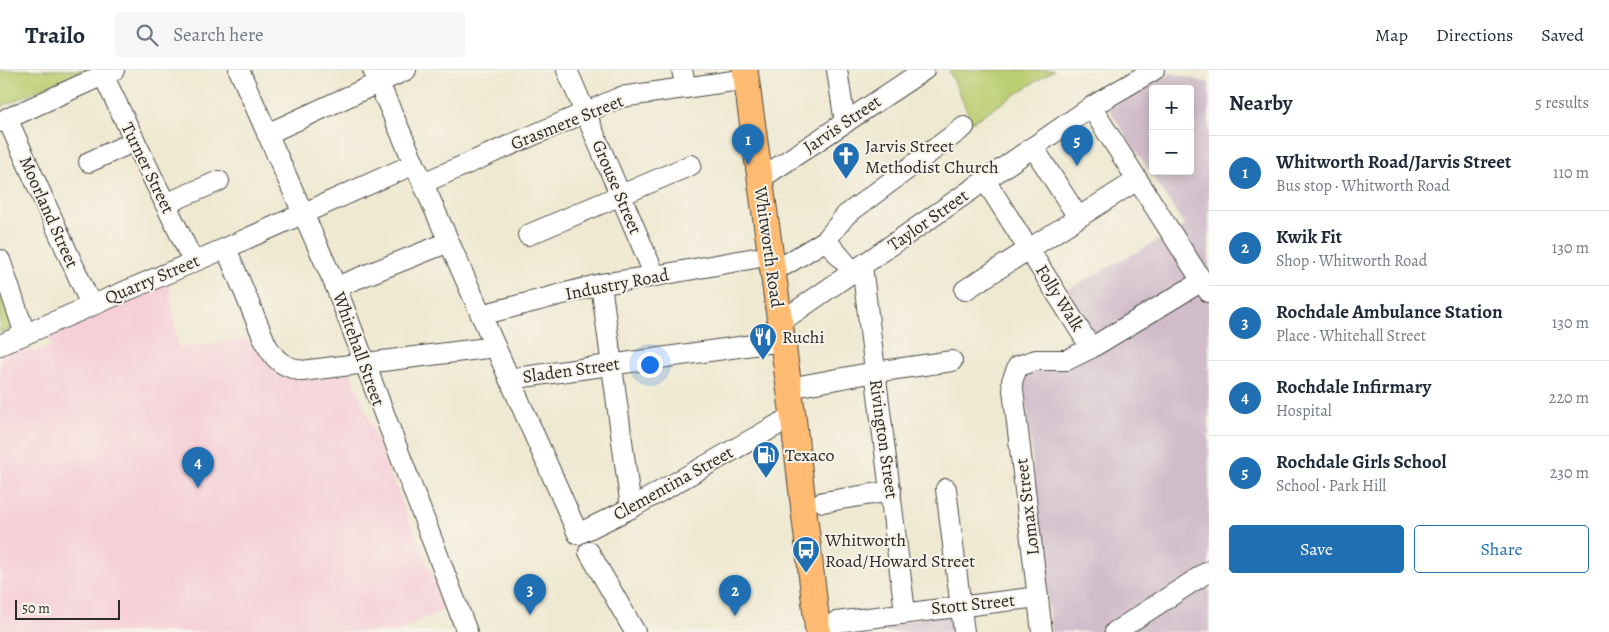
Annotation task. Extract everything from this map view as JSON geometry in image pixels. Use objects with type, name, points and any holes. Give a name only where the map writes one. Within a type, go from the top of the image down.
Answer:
[{"type":"main road","name":"Whitworth Road","points":[[746,75],[789,388],[818,632]]},
{"type":"street","name":"Whitehall Street","points":[[239,70],[336,287],[467,632]]},
{"type":"street","points":[[267,134],[376,76],[406,70]]},
{"type":"street","name":"Grouse Street","points":[[567,70],[655,276]]},
{"type":"street","points":[[837,70],[845,123]]},
{"type":"street","name":"Jarvis Street","points":[[760,179],[924,70]]},
{"type":"street","name":"Taylor Street","points":[[781,332],[857,269],[1091,107],[1154,70]]},
{"type":"street","points":[[4,120],[109,73]]},
{"type":"street","name":"Turner Street","points":[[109,73],[135,141],[193,261]]},
{"type":"street","name":"Grasmere Street","points":[[423,183],[620,97],[684,79],[746,75]]},
{"type":"street","points":[[376,76],[509,379]]},
{"type":"street","points":[[1091,107],[1206,287],[1091,348]]},
{"type":"street","name":"Moorland Street","points":[[4,120],[91,305]]},
{"type":"street","points":[[785,265],[826,240],[846,215],[964,127]]},
{"type":"street","points":[[89,162],[135,141]]},
{"type":"street","points":[[1033,147],[1078,217]]},
{"type":"street","name":"Quarry Street","points":[[0,345],[304,214],[414,164]]},
{"type":"street","points":[[528,235],[690,165]]},
{"type":"street","name":"Folly Walk","points":[[985,180],[1091,348]]},
{"type":"street","points":[[1028,248],[1137,180]]},
{"type":"street","points":[[165,204],[219,181]]},
{"type":"street","points":[[826,240],[857,269]]},
{"type":"street","points":[[336,287],[449,242]]},
{"type":"street","points":[[226,248],[270,352],[285,367],[302,371],[495,346]]},
{"type":"street","name":"Folly Walk","points":[[965,290],[1028,248]]},
{"type":"street","name":"Industry Road","points":[[481,315],[601,284],[755,258]]},
{"type":"street","points":[[0,260],[25,334]]},
{"type":"street","name":"Rivington Street","points":[[857,269],[875,372],[905,612]]},
{"type":"street","points":[[601,284],[631,508]]},
{"type":"street","name":"Sladen Street","points":[[509,379],[612,364],[781,332]]},
{"type":"street","name":"Lomax Street","points":[[1042,632],[1012,381],[1018,366],[1036,360],[1067,360],[1091,348]]},
{"type":"street","points":[[789,388],[875,372],[915,359],[952,361]]},
{"type":"street","name":"Clementina Street","points":[[509,379],[578,534],[631,508],[792,416]]},
{"type":"street","points":[[946,489],[964,632]]},
{"type":"street","points":[[823,502],[891,491]]},
{"type":"street","points":[[589,552],[635,632]]},
{"type":"street","points":[[1115,632],[1139,626],[1209,571]]},
{"type":"street","name":"Stott Street","points":[[823,632],[836,622],[961,605],[1038,597]]},
{"type":"shaded area","points":[[1172,73],[1209,83],[1209,632],[1051,632],[1023,371],[1074,335],[1065,291],[1185,226],[1152,175],[1194,175],[1194,85],[1151,85]]},
{"type":"shaded area","points":[[1149,86],[1149,130],[1149,171],[1109,109]]},
{"type":"shaded area","points":[[168,282],[179,348],[257,337],[280,367],[346,362],[445,609],[397,632],[0,632],[0,352],[15,346],[34,352],[51,346],[47,332]]},
{"type":"shaded area","points":[[956,613],[962,632],[836,632]]},
{"type":"green space","points":[[0,70],[83,70],[0,107]]},
{"type":"green space","points":[[949,70],[1054,70],[972,122]]},
{"type":"green space","points":[[0,279],[11,314],[11,328],[0,333]]},
{"type":"place","name":"Whitworth Road/Jarvis Street","points":[[748,165]]},
{"type":"place","name":"Rochdale Girls School","points":[[1077,166]]},
{"type":"place","name":"Jarvis Street Methodist Church","points":[[846,180]]},
{"type":"place","name":"Ruchi","points":[[763,361]]},
{"type":"place","name":"Texaco","points":[[766,479]]},
{"type":"place","name":"Rochdale Infirmary","points":[[198,488]]},
{"type":"place","name":"Whitworth Road/Howard Street","points":[[806,574]]},
{"type":"place","name":"Rochdale Ambulance Station","points":[[530,615]]},
{"type":"place","name":"Kwik Fit","points":[[735,616]]}]
